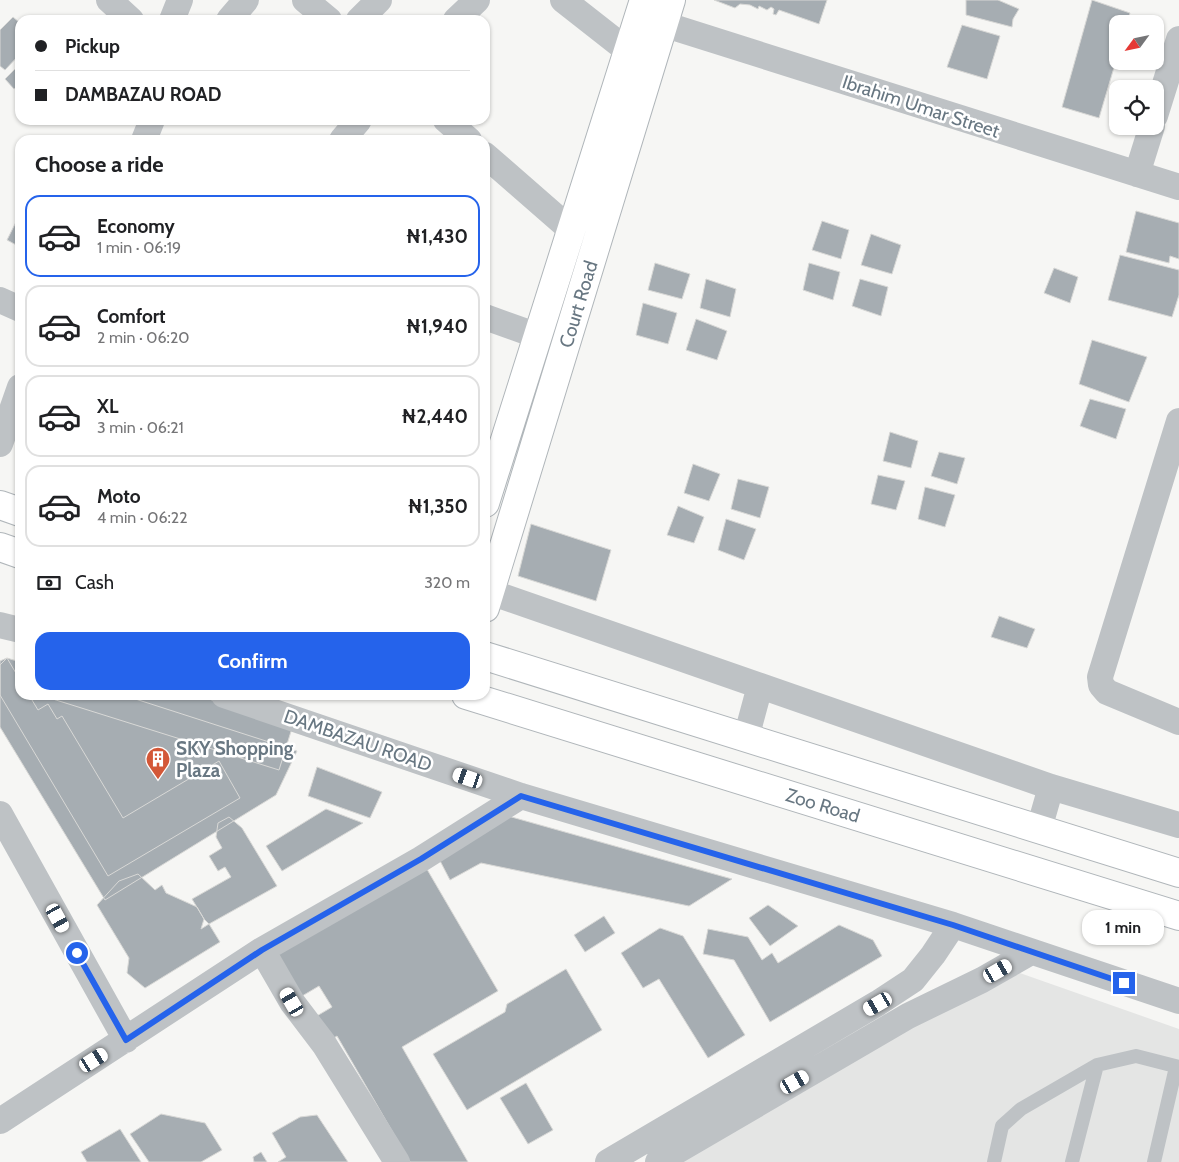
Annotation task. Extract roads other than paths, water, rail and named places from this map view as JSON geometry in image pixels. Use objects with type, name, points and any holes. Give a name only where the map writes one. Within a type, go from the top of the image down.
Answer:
[{"type":"main road","name":"Court Road","points":[[490,471],[493,452],[538,336],[628,52],[654,10]]},
{"type":"main road","name":"Court Road","points":[[490,589],[654,10]]},
{"type":"main road","points":[[0,506],[15,510]]},
{"type":"main road","points":[[0,547],[15,552]]},
{"type":"main road","points":[[0,566],[15,567]]},
{"type":"main road","points":[[490,658],[1179,873]]},
{"type":"main road","name":"Zoo Road","points":[[482,700],[1179,916]]},
{"type":"street","points":[[109,0],[126,15]]},
{"type":"street","points":[[174,15],[180,0]]},
{"type":"street","points":[[233,15],[246,0]]},
{"type":"street","points":[[305,0],[323,15]]},
{"type":"street","points":[[364,15],[379,0]]},
{"type":"street","points":[[462,15],[478,0]]},
{"type":"street","points":[[563,0],[628,52]]},
{"type":"street","name":"Ibrahim Umar Street","points":[[654,10],[1179,187]]},
{"type":"street","points":[[1164,88],[1179,40]]},
{"type":"street","points":[[346,135],[355,125]]},
{"type":"street","points":[[452,125],[462,135]]},
{"type":"street","points":[[1137,174],[1149,135]]},
{"type":"street","points":[[490,158],[571,230]]},
{"type":"street","points":[[0,300],[15,306]]},
{"type":"street","points":[[490,319],[538,336]]},
{"type":"street","points":[[0,444],[15,401]]},
{"type":"street","points":[[1179,422],[1100,677],[1101,686],[1107,692],[1179,722]]},
{"type":"street","points":[[490,601],[760,686],[1051,787],[1178,821]]},
{"type":"street","points":[[0,625],[15,629]]},
{"type":"street","points":[[746,738],[760,686]]},
{"type":"street","name":"DAMBAZAU ROAD","points":[[239,700],[521,796],[953,925],[1179,1001]]},
{"type":"street","points":[[1040,829],[1051,787]]},
{"type":"street","points":[[0,1120],[262,950],[421,859],[521,796]]},
{"type":"street","points":[[0,814],[126,1040]]},
{"type":"street","points":[[608,1162],[878,1004],[913,980],[953,925]]},
{"type":"street","points":[[262,950],[292,1002],[324,1044],[397,1162]]},
{"type":"street","points":[[658,1162],[908,1016],[982,980],[1031,952]]},
{"type":"lane","points":[[994,1162],[1002,1126],[1020,1109],[1097,1065],[1136,1056],[1178,1067],[1154,1162]]},
{"type":"lane","points":[[1072,1162],[1097,1065]]},
{"type":"place","name":"SKY Shopping Plaza","points":[[158,780]]}]
